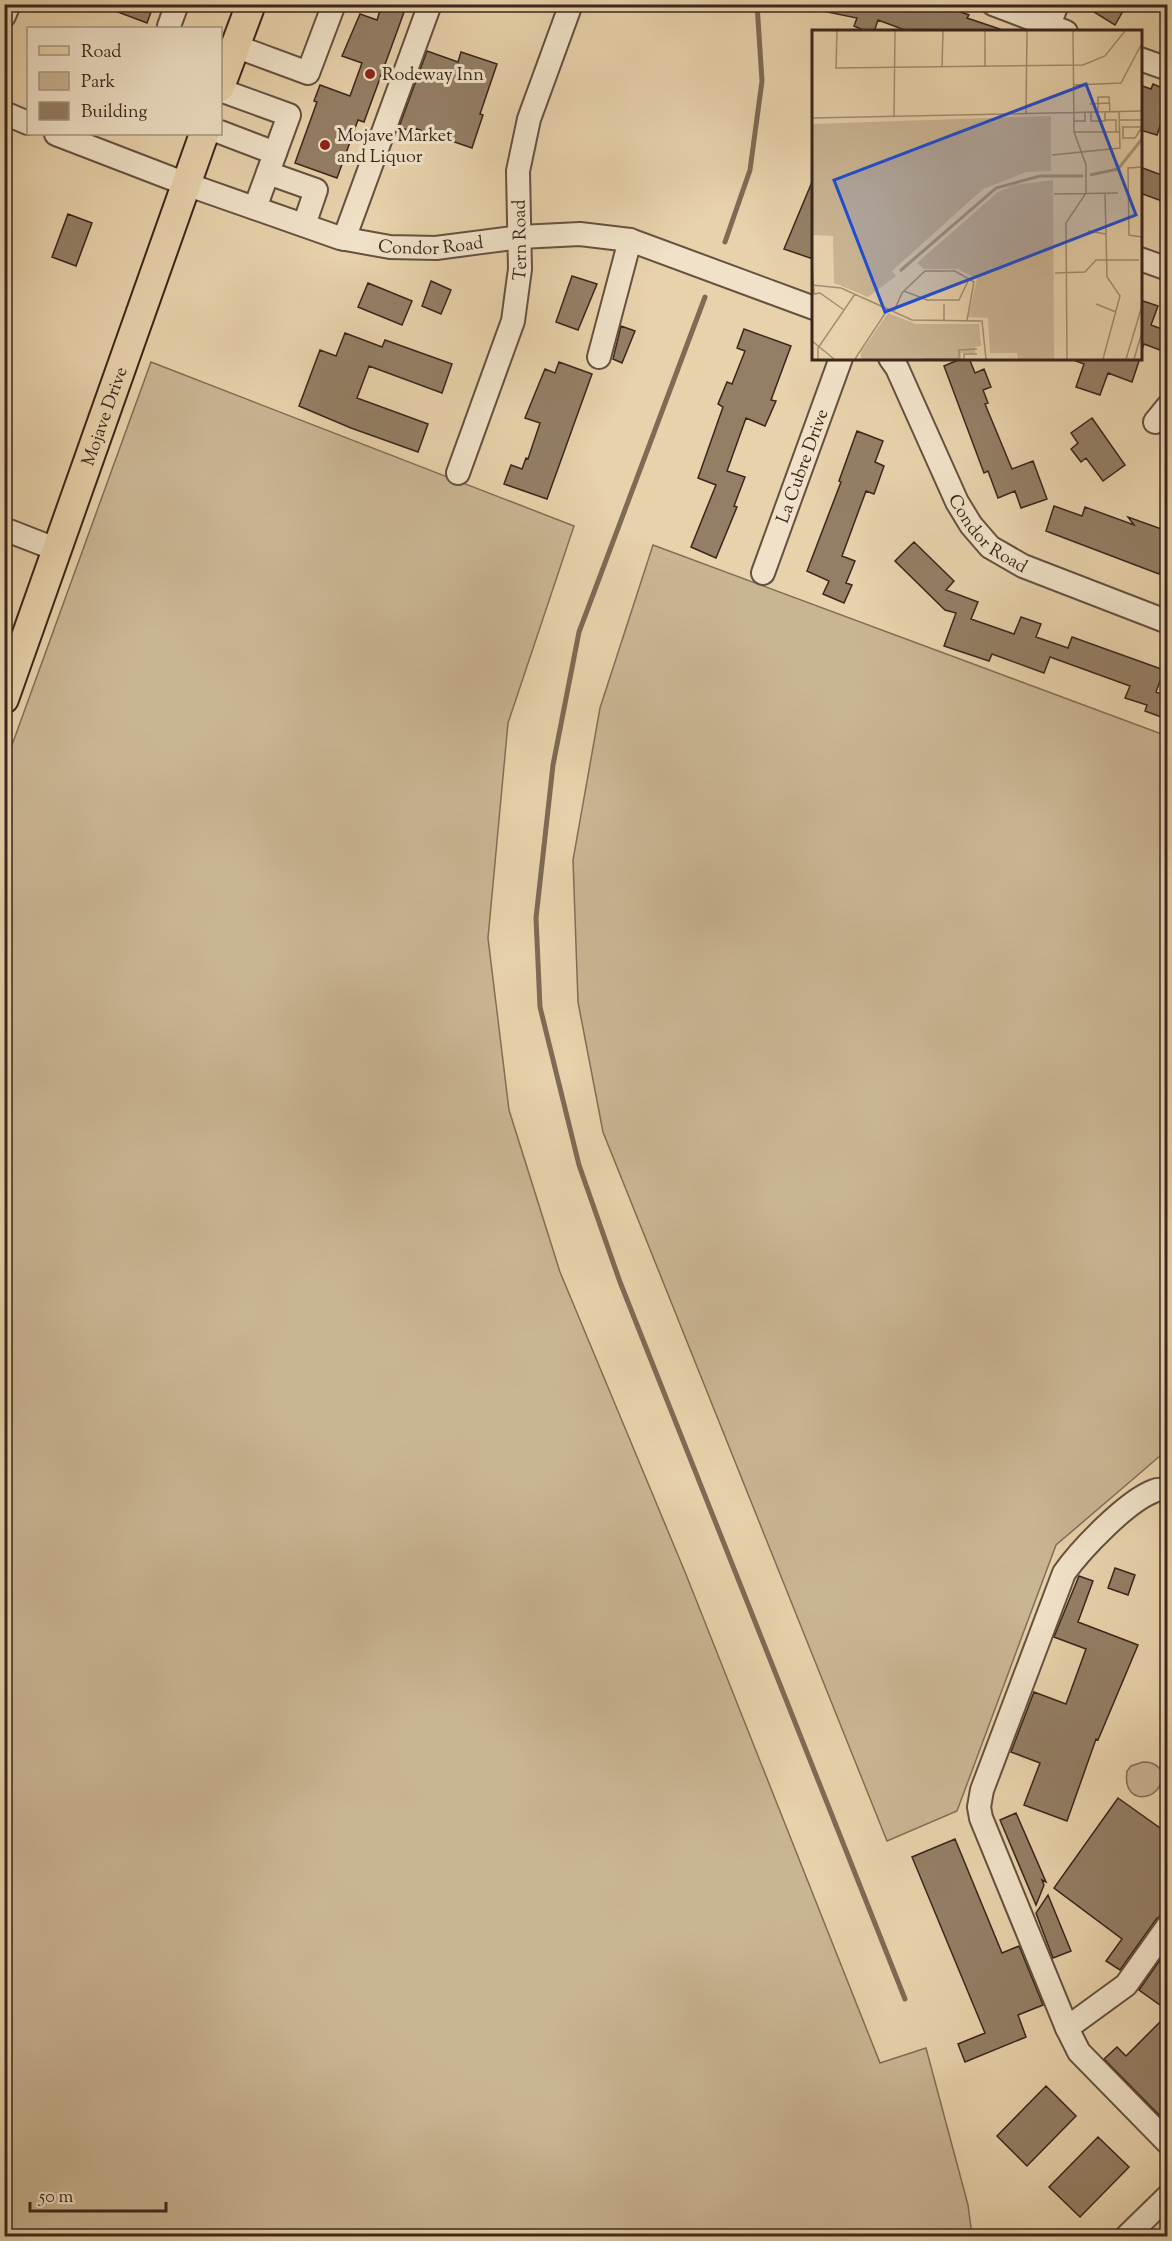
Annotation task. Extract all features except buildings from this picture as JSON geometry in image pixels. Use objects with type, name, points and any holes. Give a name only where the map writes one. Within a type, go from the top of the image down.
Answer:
[{"type":"main road","points":[[222,84],[251,4]]},
{"type":"main road","name":"Mojave Drive","points":[[4,699],[204,135]]},
{"type":"street","points":[[4,16],[9,4]]},
{"type":"street","points":[[170,26],[177,4]]},
{"type":"street","points":[[236,46],[308,73],[334,4]]},
{"type":"street","points":[[344,239],[430,4]]},
{"type":"street","name":"Tern Road","points":[[458,472],[513,321],[520,269],[518,171],[529,119],[571,4]]},
{"type":"street","points":[[993,4],[1057,20]]},
{"type":"street","points":[[1142,60],[1167,69]]},
{"type":"street","points":[[222,90],[289,115],[255,208]]},
{"type":"street","points":[[4,113],[27,123]]},
{"type":"street","points":[[222,133],[316,190],[304,225]]},
{"type":"street","name":"Condor Road","points":[[59,135],[186,184],[344,239],[390,247],[436,248],[520,237],[580,234],[630,240],[812,308]]},
{"type":"street","points":[[599,357],[630,240]]},
{"type":"street","points":[[1142,260],[1167,269]]},
{"type":"street","name":"La Cubre Drive","points":[[763,573],[841,360]]},
{"type":"street","name":"Condor Road","points":[[891,360],[957,502],[971,525],[990,547],[1023,566],[1167,622]]},
{"type":"street","points":[[4,529],[58,550]]},
{"type":"street","points":[[1167,1491],[1156,1489],[1136,1500],[1079,1552],[1064,1573],[982,1790],[979,1807],[981,1818],[1079,2052],[1167,2143]]},
{"type":"street","points":[[1067,2028],[1126,1984],[1167,1926]]},
{"type":"street","points":[[1126,2236],[1164,2208]]},
{"type":"green space","points":[[151,362],[574,526],[508,723],[488,938],[509,1110],[560,1272],[685,1572],[880,2063],[926,2048],[968,2205],[972,2236],[5,2236],[4,767]]},
{"type":"green space","points":[[653,545],[1167,736],[1167,1450],[1056,1545],[957,1811],[887,1841],[603,1132],[578,1002],[573,860],[600,708]]},
{"type":"green space","points":[[1143,1762],[1152,1763],[1158,1767],[1162,1779],[1159,1787],[1153,1793],[1138,1796],[1131,1792],[1127,1784],[1127,1771],[1131,1766]]},
{"type":"waterway","points":[[725,242],[750,170],[762,81],[757,4]]},
{"type":"waterway","points":[[705,297],[579,632],[553,765],[536,918],[540,1007],[579,1165],[620,1282],[905,1999]]},
{"type":"place","name":"Rodeway Inn","points":[[370,74]]},
{"type":"place","name":"Mojave Market and Liquor","points":[[325,145]]}]
